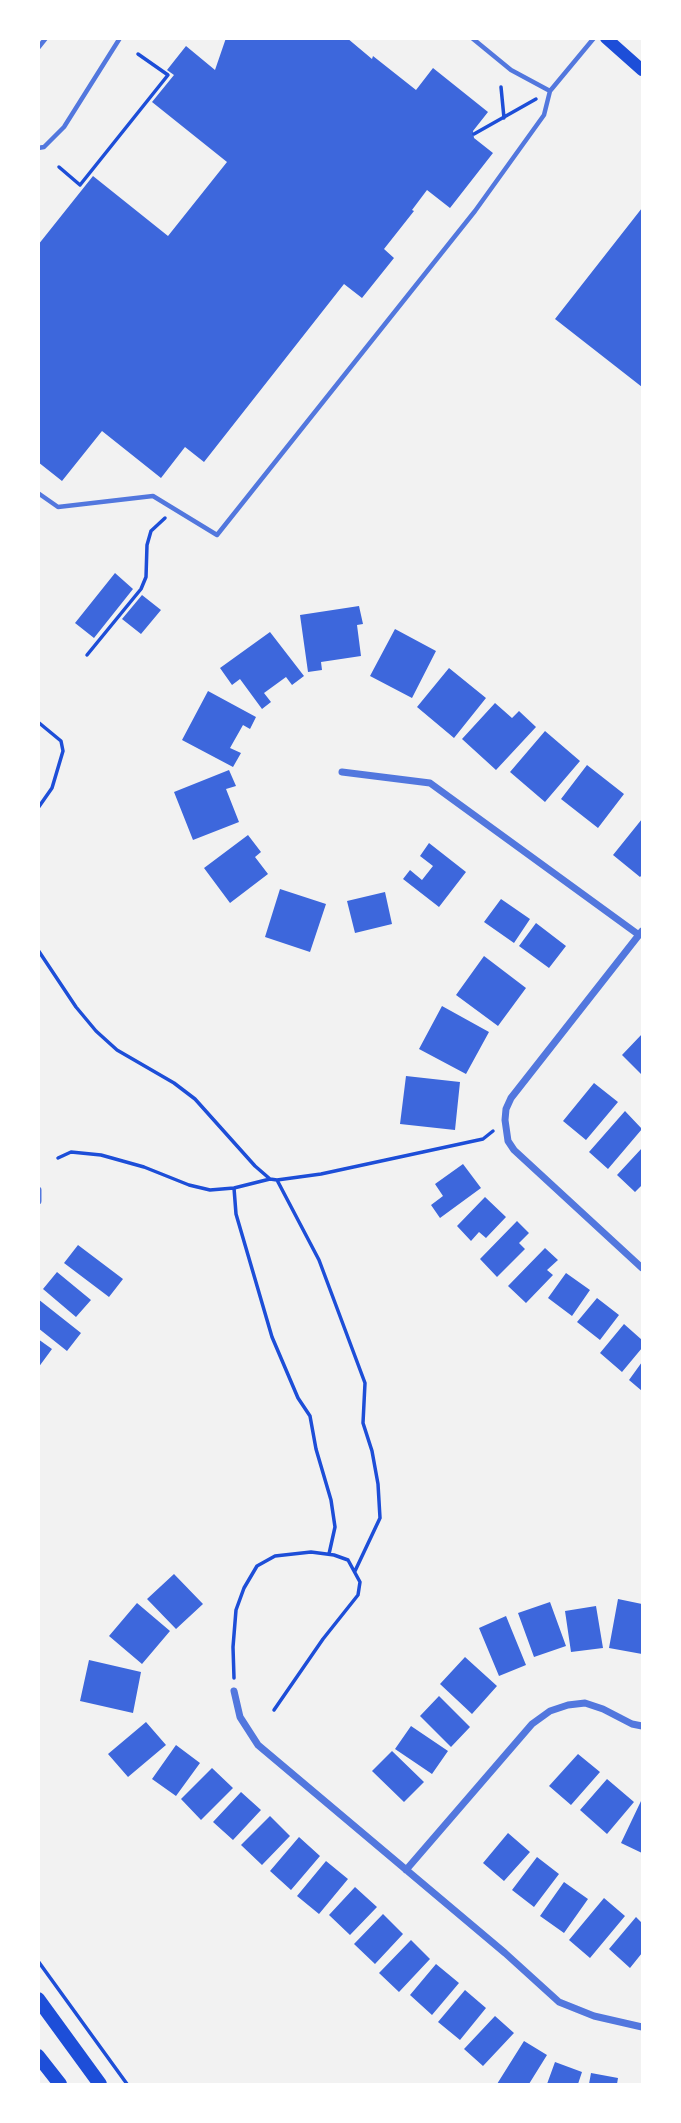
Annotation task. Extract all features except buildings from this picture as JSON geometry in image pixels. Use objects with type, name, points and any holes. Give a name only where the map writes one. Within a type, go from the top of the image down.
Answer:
[{"type":"main road","points":[[606,38],[642,70]]},
{"type":"main road","points":[[38,1999],[100,2084]]},
{"type":"main road","points":[[38,2056],[60,2084]]},
{"type":"street","points":[[342,772],[430,783],[641,933],[511,1098],[505,1120],[508,1141],[514,1150],[642,1268]]},
{"type":"street","points":[[38,1189],[38,1200]]},
{"type":"street","points":[[234,1691],[240,1717],[258,1745],[505,1953],[559,2002],[594,2016],[642,2027]]},
{"type":"street","points":[[406,1870],[532,1724],[550,1711],[585,1703],[642,1726]]},
{"type":"lane","points":[[38,48],[46,38]]},
{"type":"lane","points":[[38,148],[44,147],[64,127],[120,38]]},
{"type":"lane","points":[[472,38],[511,70],[550,91]]},
{"type":"lane","points":[[38,493],[58,508],[153,496],[218,535],[475,211],[544,115],[550,91],[594,38]]},
{"type":"path","points":[[58,167],[80,184],[168,75],[138,54]]},
{"type":"path","points":[[501,87],[505,118]]},
{"type":"path","points":[[474,134],[550,91]]},
{"type":"path","points":[[87,655],[141,589],[146,577],[146,545],[151,531],[174,509]]},
{"type":"path","points":[[38,722],[61,741],[63,751],[52,788],[38,808]]},
{"type":"path","points":[[38,950],[76,1007],[96,1031],[117,1050],[174,1083],[195,1099],[270,1179],[277,1181],[321,1174],[483,1139],[505,1120]]},
{"type":"path","points":[[58,1158],[71,1153],[101,1155],[210,1190],[234,1188],[270,1179]]},
{"type":"path","points":[[277,1181],[319,1260],[365,1383],[363,1423],[379,1484],[380,1518],[355,1570]]},
{"type":"path","points":[[234,1188],[236,1214],[272,1337],[298,1398],[310,1416],[335,1527],[329,1554]]},
{"type":"path","points":[[234,1691],[234,1623],[239,1600],[249,1576],[257,1566],[275,1556],[311,1552],[348,1560],[360,1582],[358,1595],[304,1664],[274,1710]]},
{"type":"path","points":[[38,1961],[127,2084]]}]
